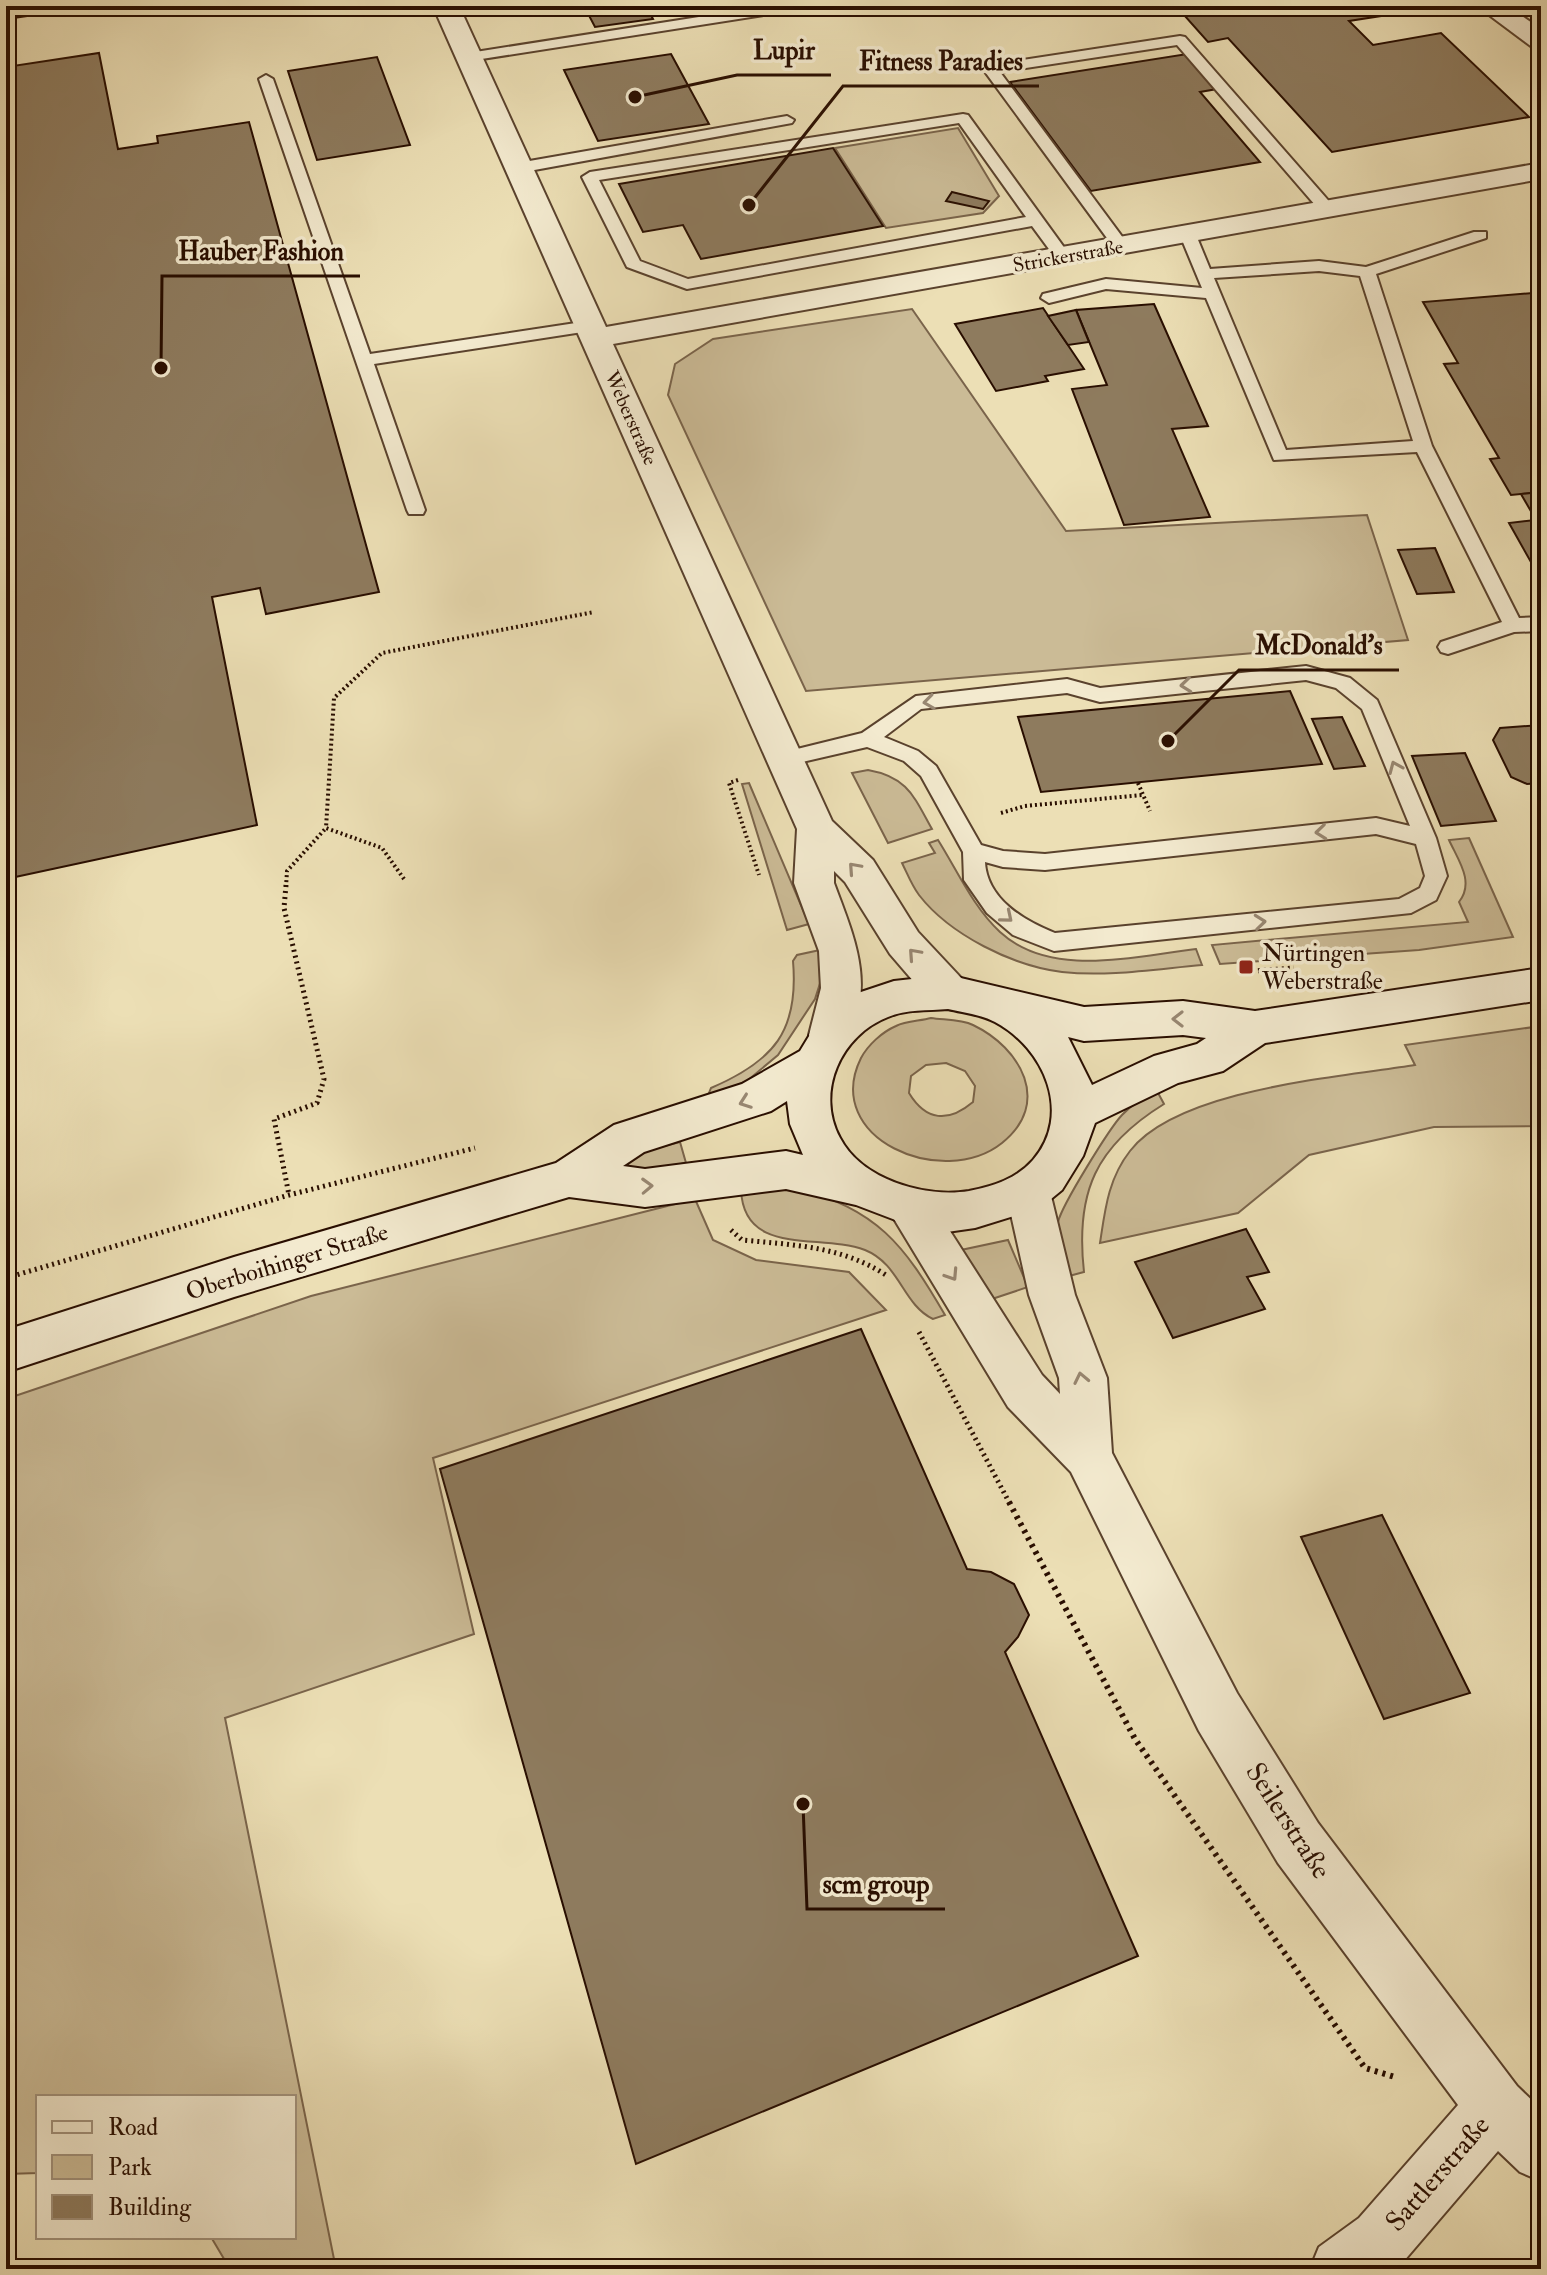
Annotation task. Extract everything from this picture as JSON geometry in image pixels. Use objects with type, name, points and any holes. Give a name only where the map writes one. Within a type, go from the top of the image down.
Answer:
[{"type":"street","name":"Weberstraße","points":[[446,6],[816,829],[859,871],[904,943],[948,992]]},
{"type":"street","points":[[1490,6],[1541,41]]},
{"type":"street","name":"Strickerstraße","points":[[592,332],[1063,257],[1541,171]]},
{"type":"street","name":"Weberstraße","points":[[816,829],[814,883],[839,951],[842,988],[822,1050]]},
{"type":"street","points":[[1003,1007],[1042,1034],[1068,1070],[1076,1112],[1064,1153],[1028,1192],[969,1213],[911,1209],[861,1187],[823,1149],[808,1111],[822,1050],[859,1012],[892,998],[948,992],[1084,1024],[1183,1018],[1255,1028],[1541,984]]},
{"type":"street","points":[[1076,1112],[1169,1068],[1208,1059],[1255,1028]]},
{"type":"street","name":"Oberboihinger Straße","points":[[6,1351],[234,1277],[569,1178],[630,1138],[756,1098],[822,1050]]},
{"type":"street","name":"Oberboihinger Straße","points":[[569,1178],[645,1188],[786,1170],[861,1187]]},
{"type":"street","name":"Seilerstraße","points":[[1028,1192],[1052,1295],[1083,1378],[1088,1456]]},
{"type":"street","name":"Seilerstraße","points":[[911,1209],[1025,1391],[1088,1456],[1218,1712],[1298,1843],[1496,2107],[1541,2151]]},
{"type":"street","name":"Sattlerstraße","points":[[1341,2269],[1381,2240],[1496,2107]]},
{"type":"lane","points":[[469,57],[796,6]]},
{"type":"lane","points":[[1121,246],[990,69],[1180,40],[1328,210]]},
{"type":"lane","points":[[266,79],[416,510]]},
{"type":"lane","points":[[1037,220],[687,284],[633,264],[590,177],[963,118],[1037,220],[1063,257]]},
{"type":"lane","points":[[518,168],[787,120]]},
{"type":"lane","points":[[1188,235],[1280,456],[1423,446]]},
{"type":"lane","points":[[1204,274],[1319,266],[1367,272],[1480,235]]},
{"type":"lane","points":[[1367,272],[1423,446],[1513,625]]},
{"type":"lane","points":[[1049,298],[1106,284],[1213,294]]},
{"type":"lane","points":[[363,360],[592,332]]},
{"type":"lane","points":[[1448,647],[1513,625],[1541,624]]},
{"type":"lane","points":[[785,759],[868,739],[916,703],[1067,686],[1100,695],[1306,673],[1343,683],[1370,705],[1425,838],[1436,876],[1428,894],[1403,907],[1054,942],[1021,929],[995,907],[975,880],[974,851],[957,826],[929,771],[911,756],[868,739]]},
{"type":"lane","points":[[974,851],[1003,859],[1045,862],[1376,826],[1425,838]]},
{"type":"path","points":[[6,1278],[289,1195],[274,1119],[317,1103],[324,1079],[284,908],[287,871],[326,828],[334,698],[382,653],[594,612]]},
{"type":"path","points":[[763,886],[729,783],[785,759]]},
{"type":"path","points":[[1138,783],[1142,795]]},
{"type":"path","points":[[326,828],[382,848],[404,879]]},
{"type":"path","points":[[706,1178],[727,1226],[742,1240],[846,1252],[867,1261],[890,1278]]},
{"type":"path","points":[[922,1338],[981,1319]]},
{"type":"path","points":[[916,1326],[1135,1739],[1365,2068],[1409,2081]]},
{"type":"green space","points":[[958,128],[999,196],[983,213],[886,228],[835,148]]},
{"type":"green space","points":[[912,309],[1066,531],[1367,515],[1408,640],[806,691],[668,395],[675,364],[713,339]]},
{"type":"green space","points":[[868,770],[901,783],[932,829],[888,843],[852,773]]},
{"type":"green space","points":[[749,783],[809,924],[787,930],[742,784]]},
{"type":"green space","points":[[1469,838],[1513,937],[1419,950],[1220,964],[1212,945],[1468,922],[1459,902],[1464,894],[1465,879],[1449,840]]},
{"type":"green space","points":[[938,840],[990,922],[1021,947],[1068,960],[1094,961],[1196,949],[1202,965],[1079,973],[1043,969],[1003,956],[948,923],[916,891],[902,863],[935,853],[929,843]]},
{"type":"green space","points":[[820,950],[822,977],[815,999],[778,1055],[747,1081],[707,1098],[711,1088],[751,1067],[778,1041],[792,1007],[793,961],[797,955]]},
{"type":"green space","points":[[931,1018],[963,1022],[990,1035],[1005,1048],[1024,1078],[1027,1094],[1025,1111],[1017,1127],[1002,1143],[977,1156],[949,1161],[921,1158],[894,1148],[872,1133],[858,1112],[853,1087],[867,1048],[891,1029]],"holes":[[[946,1063],[965,1071],[975,1086],[973,1102],[955,1113],[946,1116],[930,1114],[909,1093],[911,1076],[926,1065]]]},
{"type":"green space","points":[[1541,1026],[1541,1126],[1434,1127],[1309,1155],[1238,1213],[1100,1243],[1109,1195],[1130,1151],[1153,1130],[1184,1113],[1262,1089],[1415,1065],[1405,1045]]},
{"type":"green space","points":[[1157,1091],[1164,1104],[1122,1137],[1095,1174],[1083,1218],[1084,1272],[1069,1276],[1058,1236],[1061,1213],[1116,1123],[1134,1104]]},
{"type":"green space","points":[[680,1142],[686,1163],[604,1179],[600,1162]]},
{"type":"green space","points":[[794,1187],[847,1207],[885,1233],[916,1268],[945,1315],[933,1319],[923,1313],[877,1256],[847,1245],[787,1239],[769,1234],[755,1225],[745,1211],[741,1190]]},
{"type":"green space","points":[[695,1199],[713,1240],[756,1260],[849,1272],[886,1310],[433,1458],[474,1634],[225,1718],[336,2269],[230,2269],[212,2239],[296,2239],[296,2095],[36,2095],[36,2173],[6,2174],[6,1399],[311,1296]]},
{"type":"green space","points":[[1008,1240],[1028,1287],[992,1299],[961,1250]]},
{"type":"building","points":[[6,6],[96,6],[6,19]]},
{"type":"building","points":[[584,6],[646,6],[653,19],[595,27]]},
{"type":"building","points":[[1176,6],[1416,6],[1420,10],[1349,21],[1373,45],[1441,33],[1529,117],[1332,152],[1228,38],[1208,42]]},
{"type":"building","points":[[99,53],[118,149],[158,143],[157,136],[249,122],[379,592],[266,614],[260,588],[212,597],[257,825],[6,879],[6,67]]},
{"type":"building","points":[[671,54],[709,124],[598,141],[564,70]]},
{"type":"building","points":[[1187,54],[1217,89],[1200,92],[1260,162],[1091,191],[1010,82]]},
{"type":"building","points":[[377,57],[410,145],[317,160],[288,71]]},
{"type":"building","points":[[833,148],[883,226],[701,259],[683,225],[643,232],[619,184]]},
{"type":"building","points":[[952,192],[989,201],[983,209],[946,201]]},
{"type":"building","points":[[1533,293],[1541,305],[1541,492],[1511,495],[1490,459],[1499,458],[1444,364],[1458,363],[1423,302]]},
{"type":"building","points":[[1154,304],[1208,426],[1172,429],[1210,517],[1124,525],[1072,389],[1107,385],[1076,310]]},
{"type":"building","points":[[1043,308],[1084,369],[1045,376],[1048,381],[996,391],[955,324]]},
{"type":"building","points":[[1076,310],[1089,342],[1068,345],[1048,316]]},
{"type":"building","points":[[1541,492],[1541,570],[1536,571],[1509,523],[1536,520],[1521,494]]},
{"type":"building","points":[[1435,548],[1454,592],[1417,594],[1398,550]]},
{"type":"building","points":[[1290,691],[1322,764],[1041,792],[1018,717]]},
{"type":"building","points":[[1342,717],[1365,766],[1334,769],[1312,719]]},
{"type":"building","points":[[1541,725],[1541,783],[1527,784],[1511,777],[1493,740],[1500,728]]},
{"type":"building","points":[[1465,753],[1496,821],[1441,826],[1412,756]]},
{"type":"building","points":[[1246,1229],[1269,1272],[1247,1277],[1265,1309],[1173,1338],[1135,1262]]},
{"type":"building","points":[[861,1329],[967,1569],[991,1572],[1014,1584],[1029,1615],[1018,1637],[1005,1652],[1138,1956],[636,2164],[440,1469]]},
{"type":"building","points":[[1382,1515],[1470,1693],[1384,1719],[1301,1537]]},
{"type":"place","name":"Lupir","points":[[635,97]]},
{"type":"place","name":"Fitness Paradies","points":[[749,205]]},
{"type":"place","name":"Hauber Fashion","points":[[161,368]]},
{"type":"place","name":"McDonald's","points":[[1168,741]]},
{"type":"place","name":"Nürtingen Weberstraße","points":[[1246,967]]},
{"type":"place","name":"scm group","points":[[803,1804]]}]
